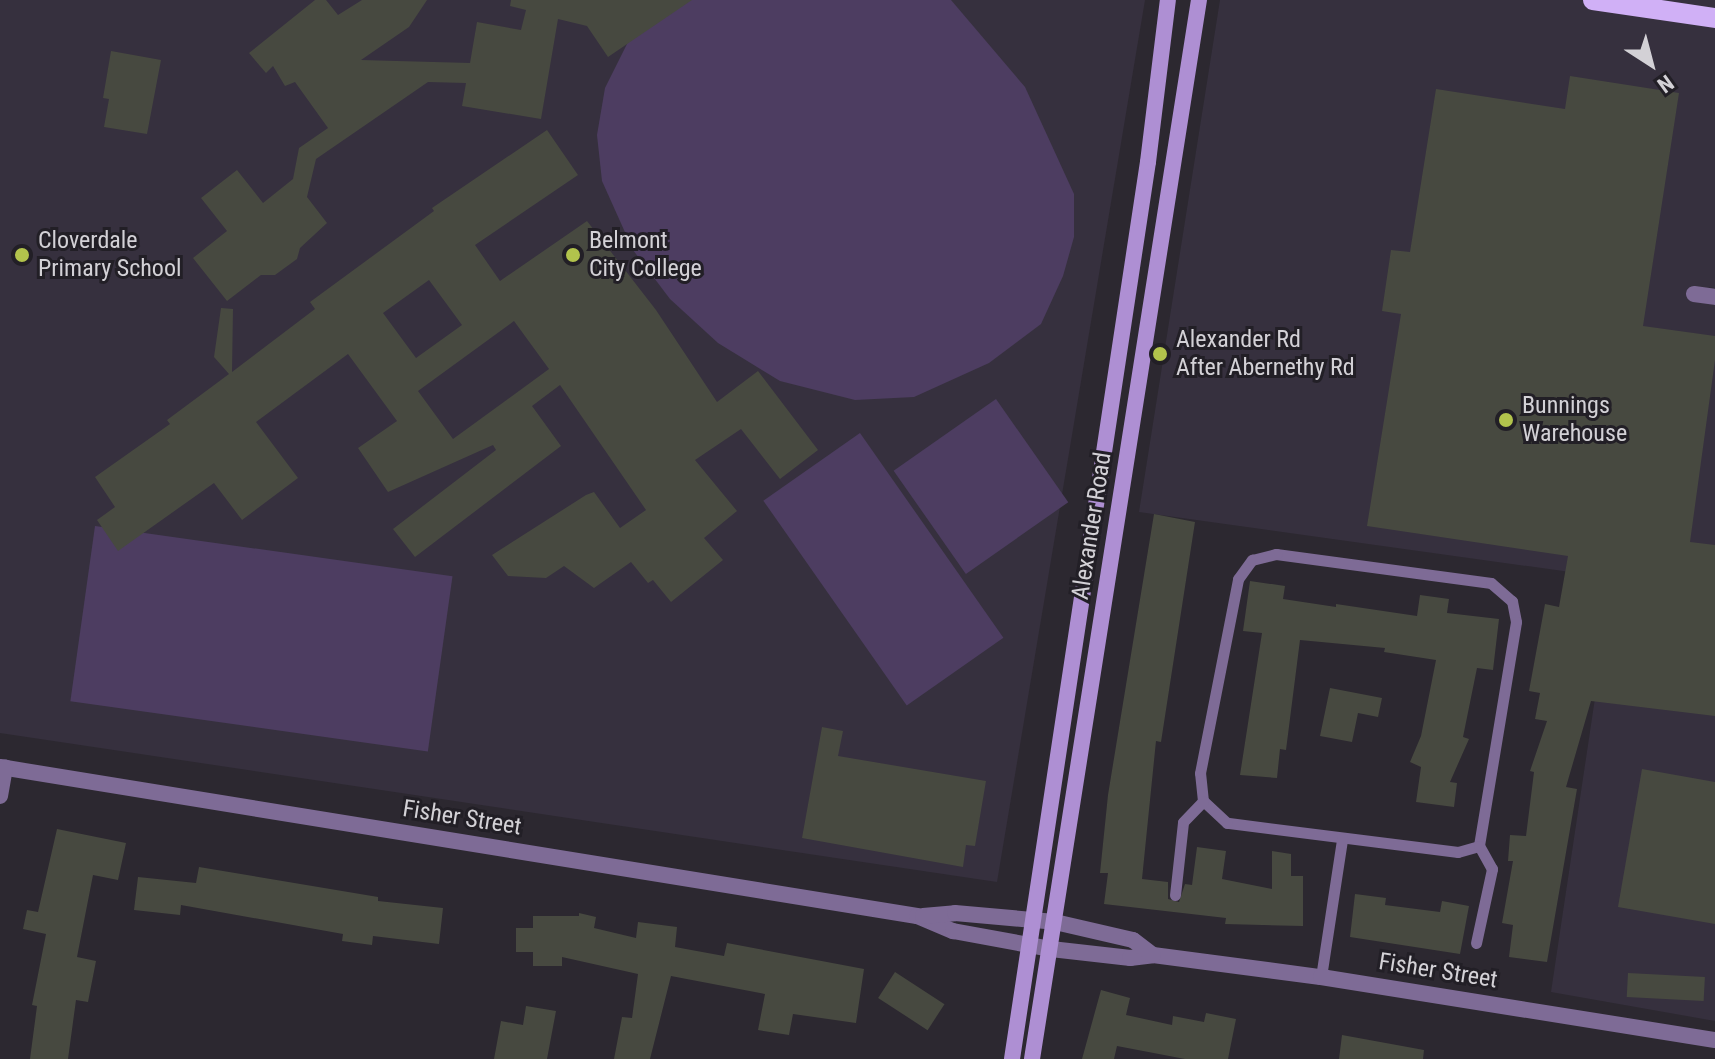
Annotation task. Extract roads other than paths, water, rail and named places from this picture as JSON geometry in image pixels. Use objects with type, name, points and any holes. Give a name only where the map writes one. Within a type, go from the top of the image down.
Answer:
[{"type":"main road","name":"Alexander Road","points":[[1012,1059],[1104,433],[1148,162],[1168,0]]},
{"type":"main road","name":"Alexander Road","points":[[1032,1059],[1199,0]]},
{"type":"main road","points":[[1593,0],[1715,18]]},
{"type":"street","points":[[1694,294],[1715,297]]},
{"type":"street","name":"Fisher Street","points":[[2,767],[917,916],[953,931],[1051,949],[1130,958],[1153,955],[1321,977],[1715,1040]]},
{"type":"street","points":[[0,796],[2,767]]},
{"type":"street","name":"Fisher Street","points":[[917,916],[955,913],[1055,922],[1133,940],[1153,955]]},
{"type":"lane","points":[[1476,943],[1492,869],[1479,846],[1516,622],[1512,601],[1491,583],[1276,554],[1252,560],[1238,579],[1200,773],[1203,801],[1227,823],[1458,852],[1479,846]]},
{"type":"lane","points":[[1175,895],[1183,822],[1203,801]]},
{"type":"lane","points":[[1321,977],[1342,839]]},
{"type":"place","name":"Cloverdale Primary School","points":[[22,255]]},
{"type":"place","name":"Belmont City College","points":[[573,255]]},
{"type":"place","name":"Alexander Rd After Abernethy Rd","points":[[1160,354]]},
{"type":"place","name":"Bunnings Warehouse","points":[[1506,420]]}]
